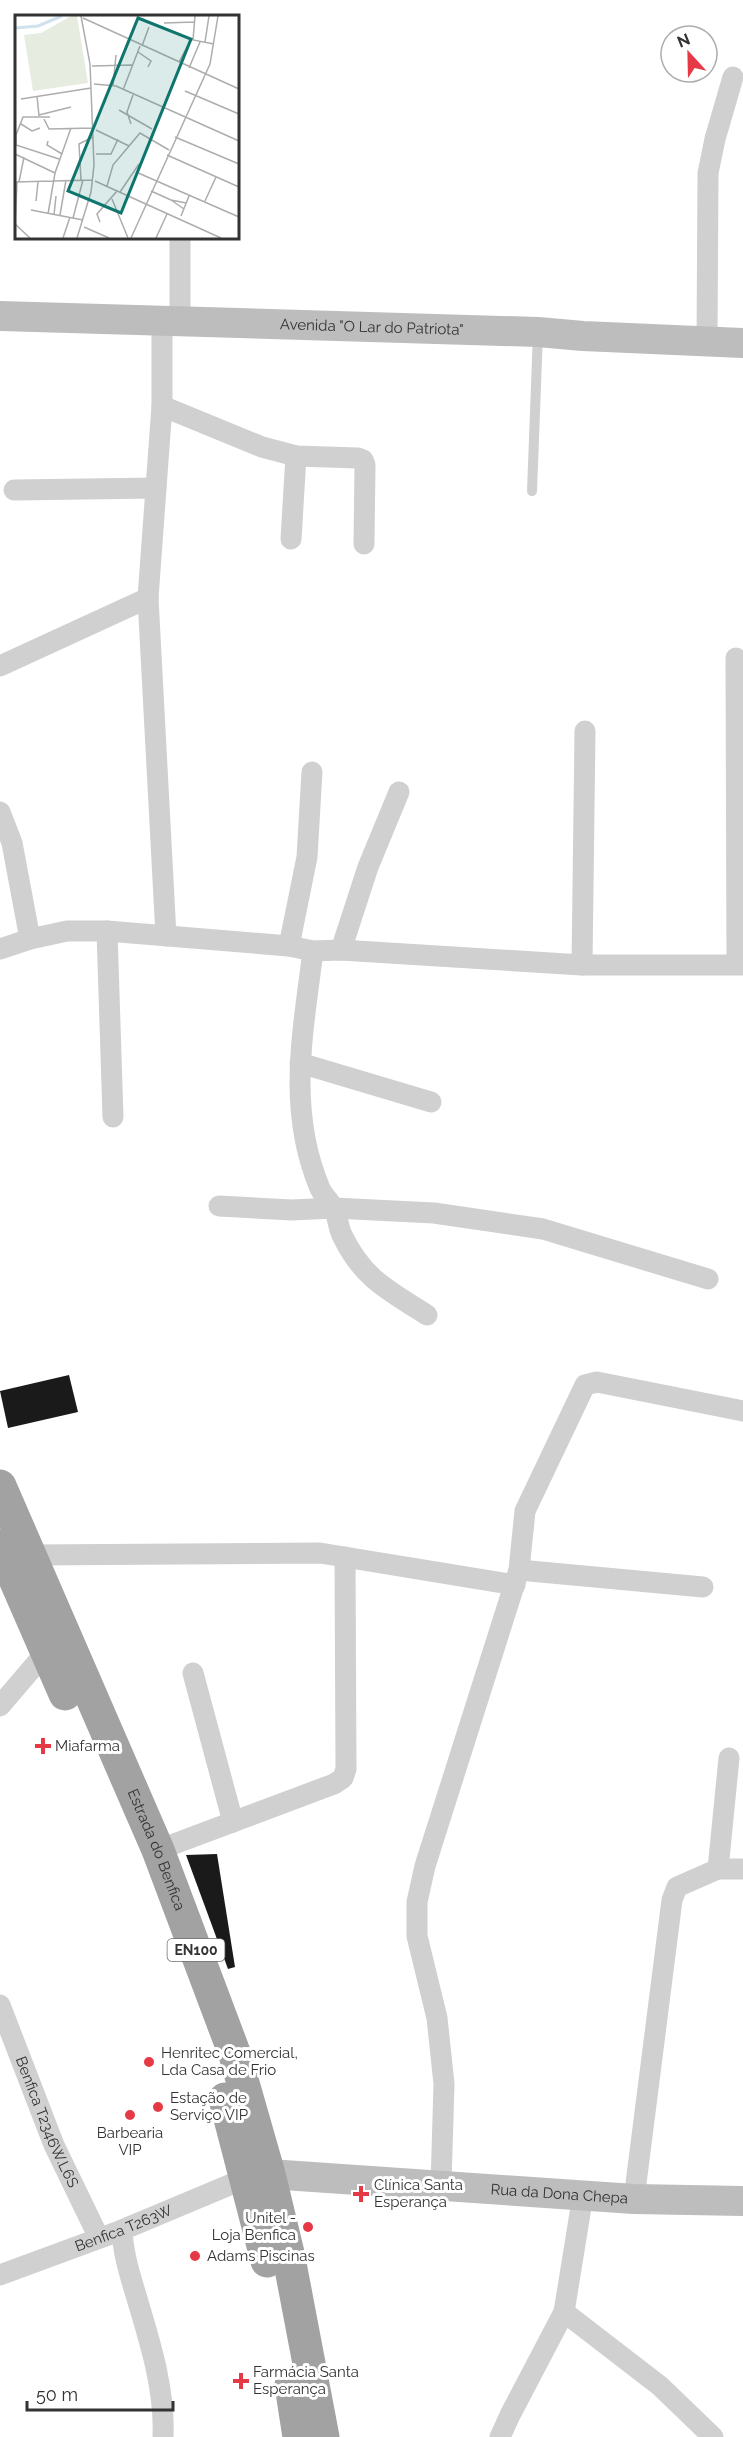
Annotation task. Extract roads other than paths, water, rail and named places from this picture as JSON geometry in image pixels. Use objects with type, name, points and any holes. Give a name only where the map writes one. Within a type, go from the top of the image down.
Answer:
[{"type":"highway","name":"Estrada do Benfica","points":[[0,1486],[158,1850],[235,2055],[258,2176],[299,2437]]},
{"type":"highway","name":"Estrada do Benfica","points":[[0,1545],[124,1828],[189,1989],[220,2084],[288,2253],[323,2437]]},
{"type":"main road","name":"Avenida \"O Lar do Patriota\"","points":[[0,316],[538,332],[743,343]]},
{"type":"main road","name":"Rua da Dona Chepa","points":[[258,2176],[634,2199],[743,2201]]},
{"type":"street","points":[[708,341],[708,173],[714,139],[733,77]]},
{"type":"street","points":[[166,936],[148,598],[162,406],[180,238]]},
{"type":"street","points":[[162,406],[262,447],[296,456],[363,460],[365,465],[364,544]]},
{"type":"street","points":[[291,539],[296,456]]},
{"type":"street","points":[[14,490],[156,488]]},
{"type":"street","points":[[0,666],[148,598]]},
{"type":"street","points":[[0,949],[30,939],[67,931],[107,931],[289,946],[312,951],[341,950],[582,965],[740,964],[736,658]]},
{"type":"street","points":[[582,965],[585,731]]},
{"type":"street","points":[[289,946],[307,857],[312,772]]},
{"type":"street","points":[[341,950],[368,867],[399,792]]},
{"type":"street","points":[[0,812],[12,843],[30,939]]},
{"type":"street","points":[[107,931],[113,1117]]},
{"type":"street","points":[[312,951],[300,1064],[300,1119],[319,1188],[334,1208],[340,1232],[355,1261],[378,1284],[427,1315]]},
{"type":"street","points":[[300,1064],[431,1102]]},
{"type":"street","points":[[219,1206],[434,1213],[543,1229],[708,1279]]},
{"type":"street","points":[[441,2186],[444,2084],[437,2018],[417,1936],[417,1902],[425,1866],[517,1577],[525,1511],[585,1385],[597,1382],[743,1411]]},
{"type":"street","points":[[31,1556],[297,1552],[517,1577],[703,1587]]},
{"type":"street","points":[[158,1850],[334,1784],[343,1778],[346,1769],[345,1557]]},
{"type":"street","points":[[0,1706],[46,1652]]},
{"type":"street","points":[[193,1673],[233,1822]]},
{"type":"street","points":[[718,1869],[729,1758]]},
{"type":"street","points":[[634,2199],[672,1900],[677,1887],[718,1869],[743,1869]]},
{"type":"street","name":"Benfica T2346W.L6S","points":[[0,2005],[54,2145],[99,2238]]},
{"type":"street","name":"Benfica T263W","points":[[0,2274],[122,2230],[258,2176]]},
{"type":"street","points":[[500,2437],[564,2312],[583,2195]]},
{"type":"street","points":[[122,2230],[123,2249],[152,2350],[160,2393],[163,2437]]},
{"type":"street","points":[[564,2312],[660,2386],[713,2437]]},
{"type":"lane","points":[[532,491],[538,332]]},
{"type":"place","name":"Miafarma","points":[[43,1746]]},
{"type":"place","name":"Henritec Comercial, Lda Casa de Frio","points":[[149,2062]]},
{"type":"place","name":"Estação de Serviço VIP","points":[[158,2107]]},
{"type":"place","name":"Barbearia VIP","points":[[130,2115]]},
{"type":"place","name":"Clínica Santa Esperança","points":[[361,2194]]},
{"type":"place","name":"Unitel - Loja Benfica","points":[[308,2227]]},
{"type":"place","name":"Adams Piscinas","points":[[195,2256]]},
{"type":"place","name":"Farmácia Santa Esperança","points":[[241,2381]]}]
